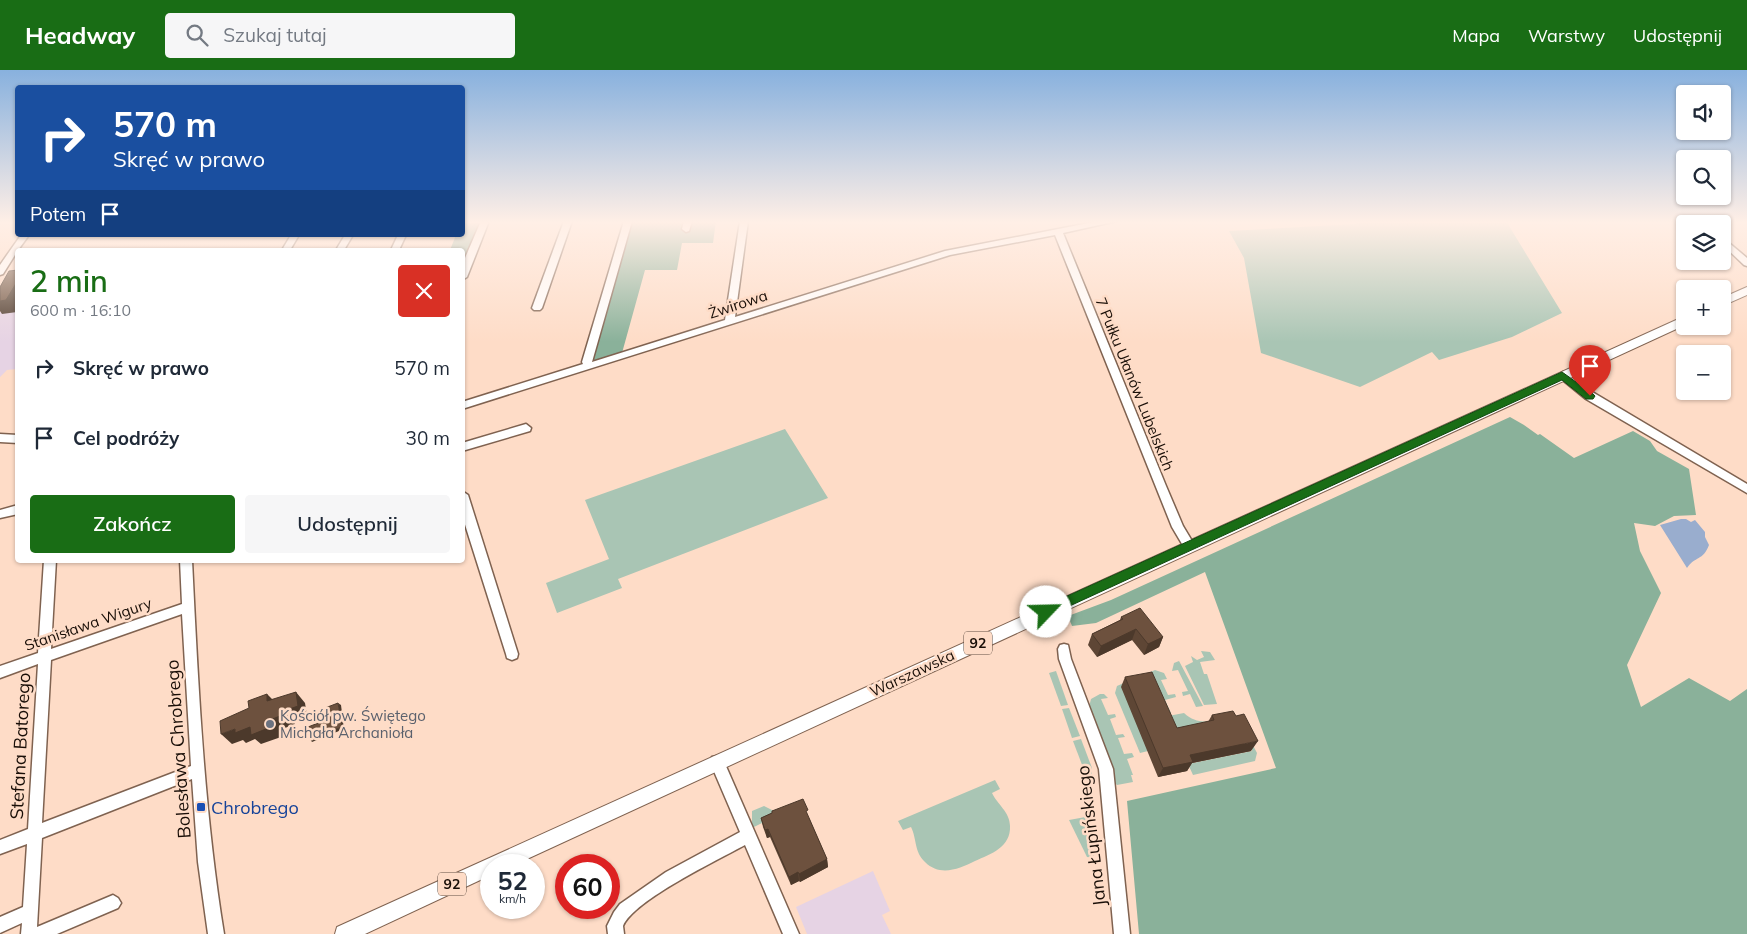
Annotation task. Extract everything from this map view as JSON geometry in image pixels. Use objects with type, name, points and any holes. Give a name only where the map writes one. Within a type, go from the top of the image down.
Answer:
[{"type":"main road","points":[[1731,299],[1747,291]]},
{"type":"main road","name":"Warszawska","points":[[518,854],[1676,324]]},
{"type":"main road","name":"Warszawska","points":[[344,934],[480,872]]},
{"type":"street","points":[[0,272],[7,261]]},
{"type":"street","points":[[538,308],[554,261]]},
{"type":"street","points":[[589,367],[587,362],[616,261]]},
{"type":"street","points":[[729,322],[738,261]]},
{"type":"street","name":"Żwirowa","points":[[465,405],[924,261]]},
{"type":"street","name":"7 Pułku Ułanów Lubelskich","points":[[1070,261],[1164,494],[1178,527],[1189,546]]},
{"type":"street","points":[[1562,376],[1590,396],[1747,489]]},
{"type":"street","points":[[465,446],[526,428]]},
{"type":"street","points":[[0,438],[15,439]]},
{"type":"street","points":[[465,505],[512,654]]},
{"type":"street","points":[[0,514],[15,510]]},
{"type":"street","name":"Stefana Batorego","points":[[29,934],[50,563]]},
{"type":"street","name":"Bolesława Chrobrego","points":[[186,563],[187,607],[205,862],[216,934]]},
{"type":"street","name":"Stanisława Wigury","points":[[0,672],[187,607]]},
{"type":"street","name":"Jana Łupińskiego","points":[[1064,649],[1065,658],[1106,769],[1122,934]]},
{"type":"street","points":[[717,762],[791,934]]},
{"type":"street","points":[[0,848],[198,770]]},
{"type":"street","points":[[616,934],[619,917],[632,904],[671,876],[748,836]]},
{"type":"street","points":[[39,934],[113,903]]},
{"type":"street","points":[[0,925],[30,912]]},
{"type":"shaded area","points":[[0,312],[15,312],[15,369],[7,370],[0,377]]},
{"type":"shaded area","points":[[873,871],[890,911],[882,915],[891,934],[807,934],[796,907]]},
{"type":"green space","points":[[620,261],[679,261],[677,270],[645,270],[622,353],[596,361],[592,359]]},
{"type":"green space","points":[[1245,261],[1531,261],[1562,313],[1512,337],[1439,360],[1432,352],[1360,387],[1261,353]]},
{"type":"green space","points":[[1510,417],[1538,435],[1540,434],[1574,458],[1633,431],[1650,441],[1657,451],[1689,469],[1696,515],[1674,516],[1655,526],[1634,523],[1640,551],[1661,593],[1627,665],[1641,707],[1689,678],[1730,701],[1747,689],[1747,934],[1139,934],[1127,801],[1276,768],[1205,572],[1096,623],[1072,626],[1068,616],[1111,600]]},
{"type":"green space","points":[[785,429],[828,498],[618,579],[622,588],[557,613],[546,583],[609,559],[585,500]]},
{"type":"green space","points":[[1201,651],[1210,652],[1215,660],[1200,662],[1204,674],[1207,674],[1217,704],[1204,705],[1185,666],[1193,662],[1191,656],[1197,660],[1204,657]]},
{"type":"green space","points":[[1179,661],[1203,706],[1196,707],[1190,694],[1183,696],[1182,692],[1188,691],[1178,670],[1172,671],[1174,663]]},
{"type":"green space","points":[[1155,670],[1164,673],[1167,679],[1161,680],[1168,695],[1175,694],[1176,697],[1165,700],[1171,713],[1162,715],[1139,677]]},
{"type":"green space","points":[[1056,671],[1068,705],[1061,706],[1049,673]]},
{"type":"green space","points":[[1126,682],[1148,751],[1140,753],[1115,693],[1117,686]]},
{"type":"green space","points":[[1104,694],[1108,698],[1101,699],[1108,715],[1115,714],[1116,717],[1110,719],[1116,735],[1123,734],[1125,737],[1118,738],[1124,754],[1132,753],[1134,757],[1127,759],[1133,775],[1131,775],[1133,782],[1117,785],[1114,782],[1114,772],[1089,707],[1091,699]]},
{"type":"green space","points":[[1069,708],[1080,736],[1072,738],[1062,709]]},
{"type":"green space","points":[[1184,713],[1195,720],[1201,721],[1232,717],[1172,738],[1163,717]]},
{"type":"green space","points":[[1247,734],[1257,753],[1255,761],[1193,775],[1188,764],[1252,751]]},
{"type":"green space","points":[[1081,739],[1092,768],[1092,777],[1087,778],[1073,741]]},
{"type":"green space","points":[[995,780],[1000,789],[992,793],[1006,812],[1010,826],[1004,844],[987,856],[963,867],[943,870],[931,867],[921,858],[917,850],[911,827],[903,830],[898,821]]},
{"type":"green space","points":[[764,806],[774,811],[774,817],[752,828],[752,811]]},
{"type":"green space","points":[[1091,816],[1094,858],[1087,857],[1069,820]]},
{"type":"water","points":[[1681,519],[1691,522],[1695,520],[1705,532],[1709,545],[1704,554],[1687,568],[1660,525]]},
{"type":"building","points":[[15,270],[15,285],[6,300],[0,301],[0,287],[9,271]]},
{"type":"building","points":[[1140,608],[1163,637],[1148,644],[1136,629],[1101,646],[1092,634],[1123,619],[1121,617]]},
{"type":"building","points":[[1152,672],[1177,728],[1214,720],[1212,715],[1233,711],[1236,716],[1244,714],[1258,741],[1190,755],[1193,762],[1163,768],[1125,677]]},
{"type":"building","points":[[296,692],[298,706],[284,711],[285,714],[270,720],[271,727],[251,735],[250,727],[235,733],[235,729],[221,734],[220,721],[249,708],[248,701],[267,694],[267,701]]},
{"type":"building","points":[[338,703],[342,727],[310,739],[308,727],[326,720],[325,708]]},
{"type":"building","points":[[803,799],[808,810],[806,811],[827,859],[799,874],[798,872],[789,877],[768,829],[765,830],[761,818],[772,813],[772,811]]},
{"type":"place","name":"Kościół pw. Świętego Michała Archanioła","points":[[270,724]]},
{"type":"place","name":"Chrobrego","points":[[201,807]]},
{"type":"route","points":[[1046,612],[1562,376],[1590,396]]}]
